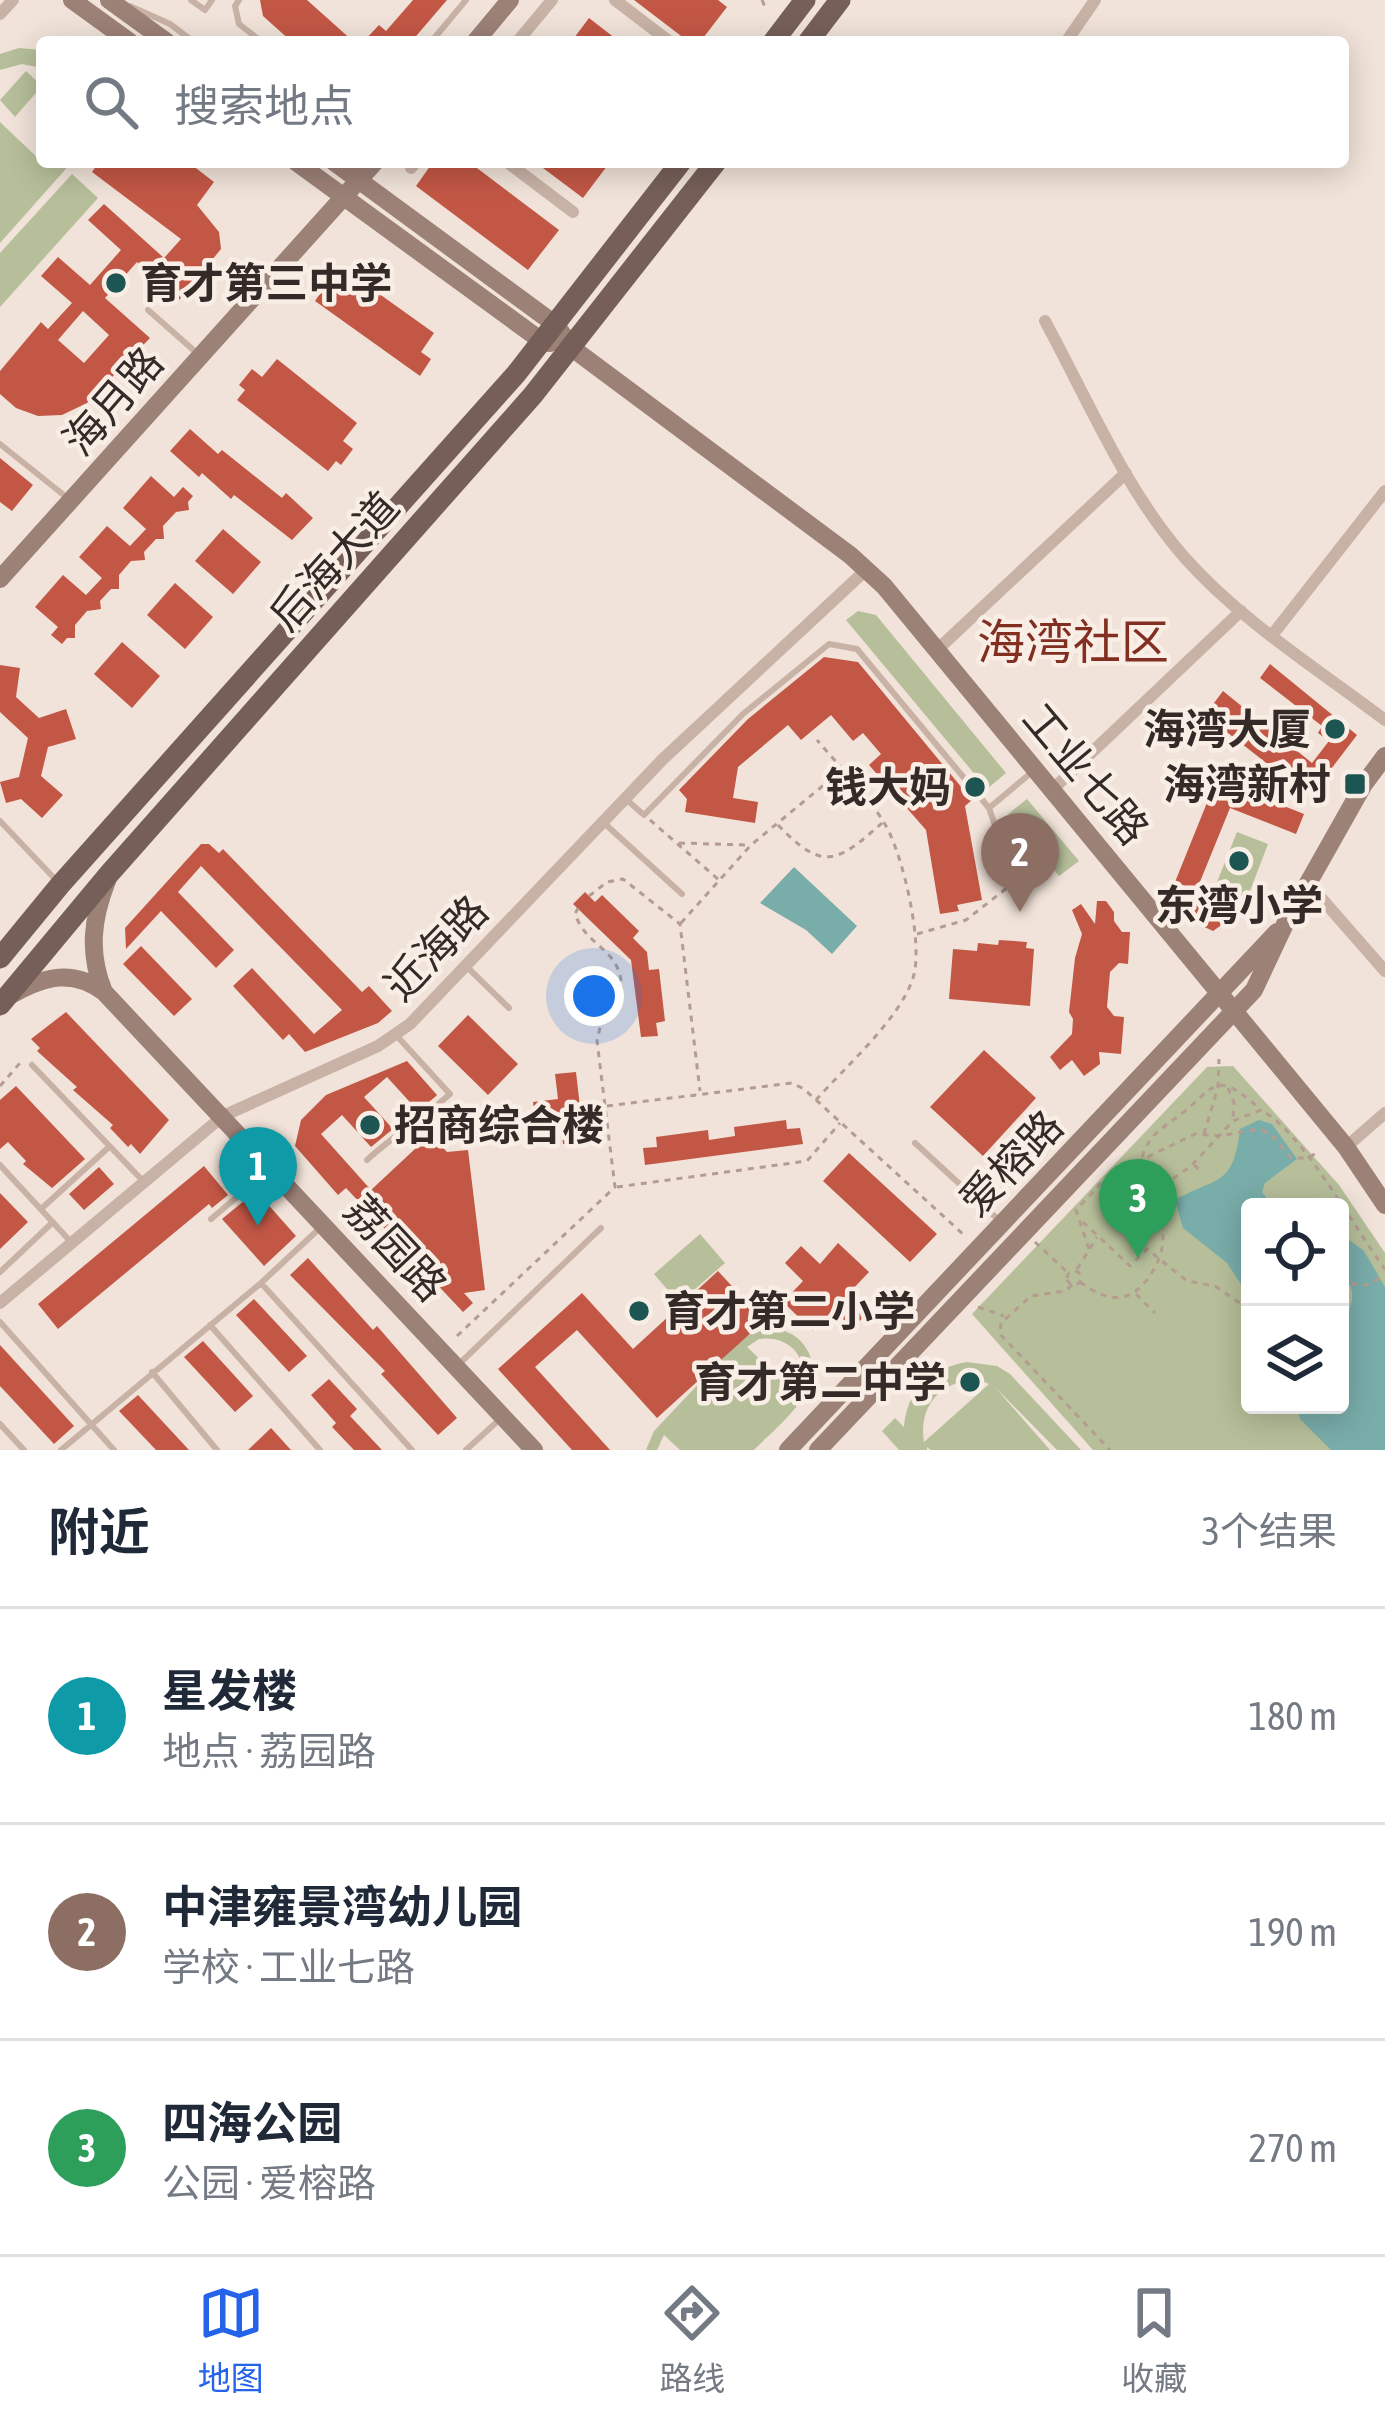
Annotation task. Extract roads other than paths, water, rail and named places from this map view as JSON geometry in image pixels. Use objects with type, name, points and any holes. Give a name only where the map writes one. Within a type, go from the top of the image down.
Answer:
[{"type":"main road","points":[[778,36],[805,0]]},
{"type":"main road","points":[[813,36],[840,0]]},
{"type":"main road","name":"后海大道","points":[[0,958],[549,333],[676,168]]},
{"type":"main road","name":"后海大道","points":[[3,1001],[572,348],[711,168]]},
{"type":"street","points":[[0,14],[13,0]]},
{"type":"street","points":[[72,0],[122,36]]},
{"type":"street","points":[[109,0],[159,36]]},
{"type":"street","points":[[481,36],[510,0]]},
{"type":"street","points":[[522,36],[552,0]]},
{"type":"street","points":[[615,0],[662,36]]},
{"type":"street","points":[[1070,36],[1095,0]]},
{"type":"street","name":"工业七路","points":[[304,168],[572,348],[868,569],[1236,1011],[1346,1147],[1385,1205]]},
{"type":"street","name":"工业七路","points":[[342,168],[549,333]]},
{"type":"street","name":"海月路","points":[[0,579],[370,168]]},
{"type":"street","points":[[515,168],[573,212]]},
{"type":"street","points":[[1045,321],[1126,472],[1183,556],[1241,611],[1385,720]]},
{"type":"street","points":[[937,650],[1126,472]]},
{"type":"street","points":[[1274,634],[1385,491]]},
{"type":"street","name":"近海路","points":[[2,1297],[223,1115],[396,1035],[696,726],[868,569]]},
{"type":"street","points":[[1052,790],[1241,611]]},
{"type":"street","name":"爱榕路","points":[[788,1450],[1236,1011],[1264,974],[1285,924],[1361,789],[1385,756]]},
{"type":"street","points":[[104,992],[95,968],[93,939],[109,874]]},
{"type":"street","points":[[1308,883],[1385,971]]},
{"type":"street","name":"爱榕路","points":[[818,1450],[1003,1224],[1285,924]]},
{"type":"street","points":[[3,1001],[45,977],[87,981],[104,992]]},
{"type":"street","name":"荔园路","points":[[104,992],[534,1450]]},
{"type":"street","points":[[1346,1147],[1385,1113]]},
{"type":"lane","points":[[118,0],[186,36]]},
{"type":"lane","points":[[191,0],[205,10],[212,0]]},
{"type":"lane","points":[[239,0],[235,6],[239,24],[254,36]]},
{"type":"lane","points":[[436,36],[466,0]]},
{"type":"lane","points":[[148,310],[201,356]]},
{"type":"lane","points":[[0,444],[73,502]]},
{"type":"lane","points":[[625,798],[644,815],[743,714],[829,644],[857,649],[989,808],[999,837],[1028,871]]},
{"type":"lane","points":[[989,808],[1035,770]]},
{"type":"lane","points":[[0,821],[60,885]]},
{"type":"lane","points":[[602,822],[682,894]]},
{"type":"lane","points":[[466,967],[509,1008]]},
{"type":"lane","points":[[367,1160],[450,1094],[396,1035]]},
{"type":"lane","points":[[32,1065],[143,1181]]},
{"type":"lane","points":[[915,1143],[1003,1224]]},
{"type":"lane","points":[[41,1209],[110,1146]]},
{"type":"lane","points":[[0,1165],[71,1242]]},
{"type":"lane","points":[[211,1219],[272,1168]]},
{"type":"lane","points":[[0,1272],[53,1222]]},
{"type":"lane","points":[[61,1450],[261,1283],[324,1224]]},
{"type":"lane","points":[[456,1366],[601,1228]]},
{"type":"lane","points":[[261,1283],[412,1450]]},
{"type":"lane","points":[[0,1322],[114,1450]]},
{"type":"lane","points":[[210,1325],[320,1450]]},
{"type":"lane","points":[[152,1372],[217,1450]]},
{"type":"lane","points":[[466,1450],[502,1416]]},
{"type":"lane","points":[[0,1424],[24,1450]]},
{"type":"water","points":[[794,867],[857,926],[832,954],[806,930],[760,903]]},
{"type":"water","points":[[1259,1120],[1272,1124],[1297,1159],[1265,1183],[1262,1192],[1266,1198],[1241,1198],[1241,1284],[1227,1263],[1183,1228],[1175,1200],[1227,1172],[1240,1129]]},
{"type":"water","points":[[1349,1240],[1364,1251],[1385,1287],[1385,1450],[1331,1450],[1299,1414],[1349,1414]]},
{"type":"place","name":"育才第三中学","points":[[116,283]]},
{"type":"place","name":"海湾大厦","points":[[1335,729]]},
{"type":"place","name":"海湾新村","points":[[1355,784]]},
{"type":"place","name":"钱大妈","points":[[975,787]]},
{"type":"place","name":"东湾小学","points":[[1239,861]]},
{"type":"place","name":"中津雍景湾幼儿园","points":[[1020,912]]},
{"type":"place","name":"招商综合楼","points":[[370,1125]]},
{"type":"place","name":"星发楼","points":[[258,1226]]},
{"type":"place","name":"四海公园","points":[[1138,1258]]},
{"type":"place","name":"育才第二小学","points":[[639,1311]]},
{"type":"place","name":"育才第二中学","points":[[970,1382]]},
{"type":"district","name":"海湾社区","points":[[1073,642]]}]
